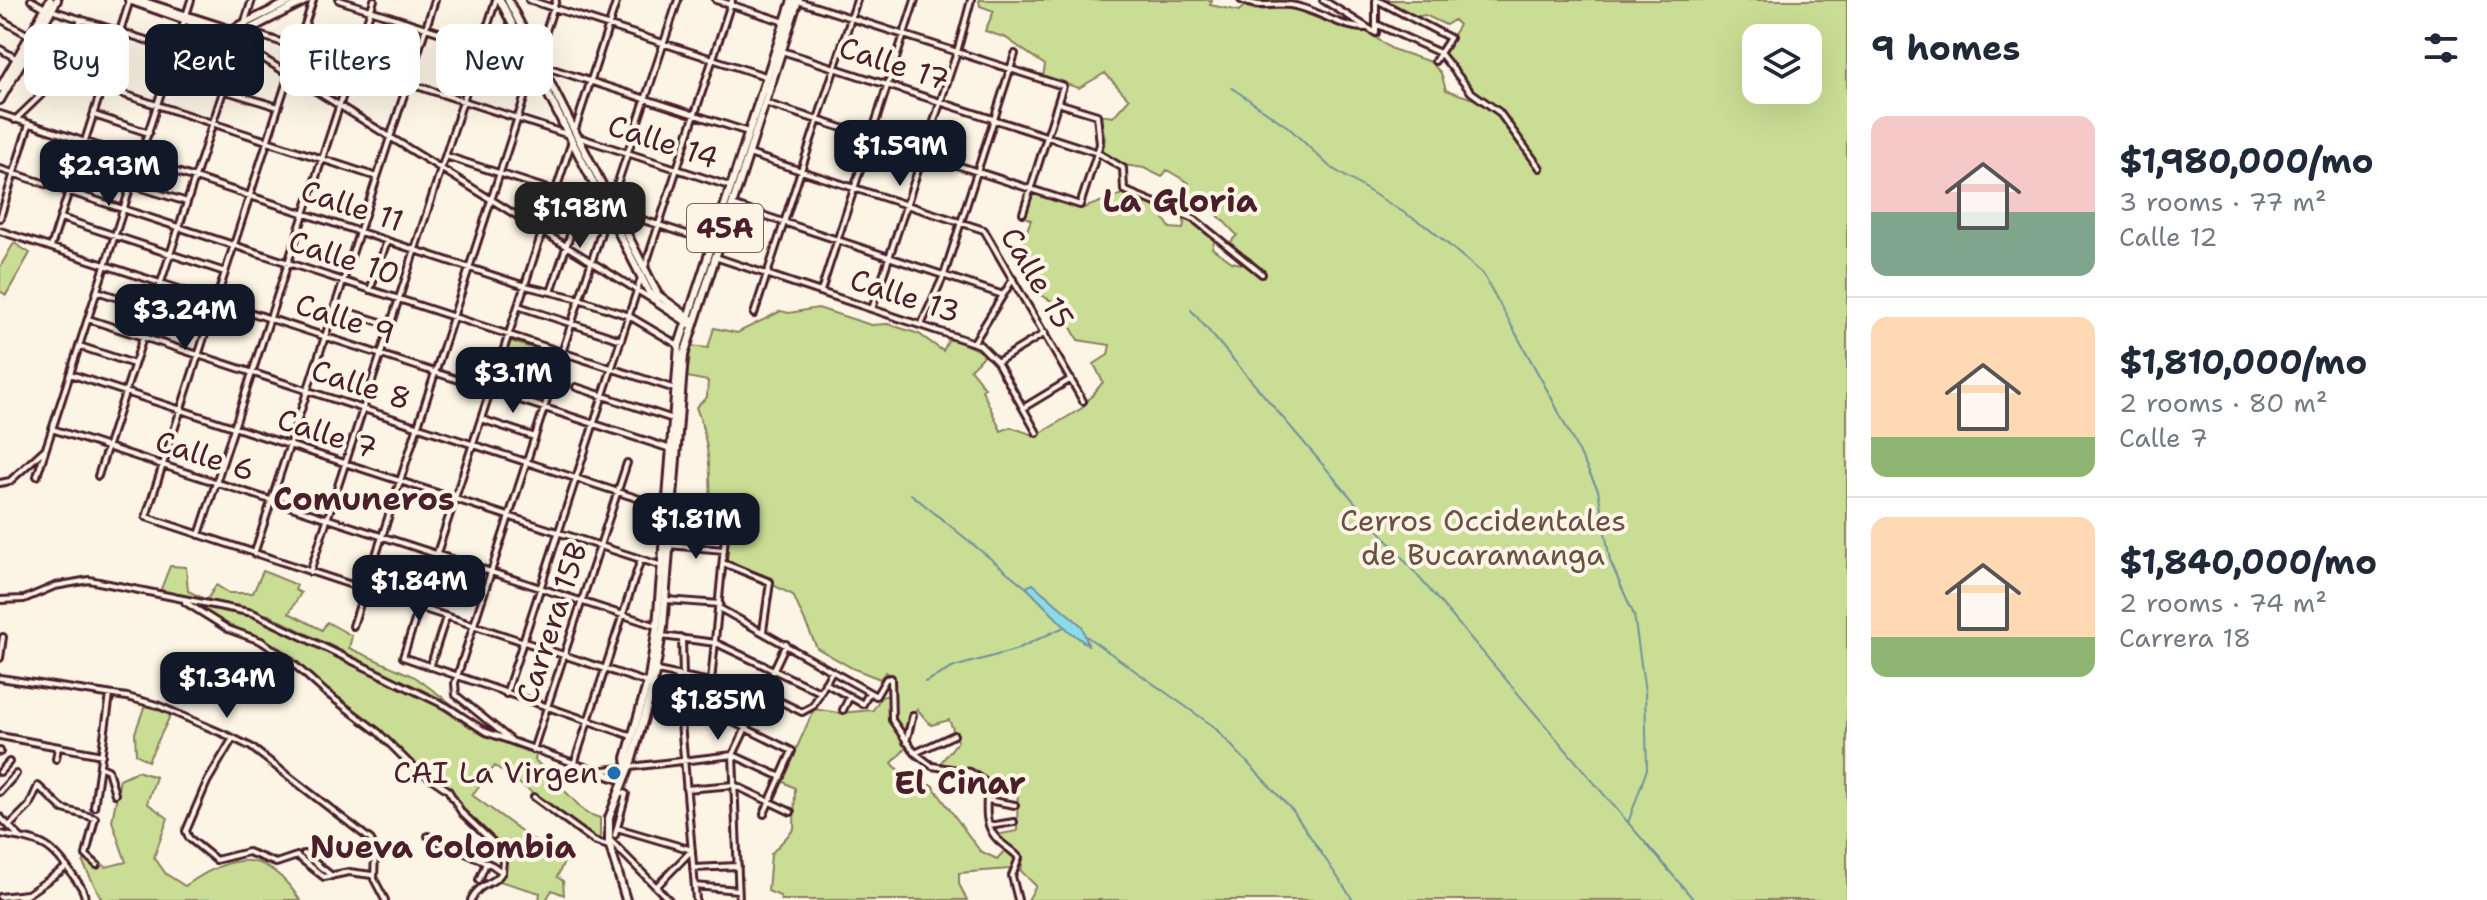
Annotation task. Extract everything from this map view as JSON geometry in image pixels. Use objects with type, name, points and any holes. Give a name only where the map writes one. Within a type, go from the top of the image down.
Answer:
[{"type":"main road","points":[[0,100],[50,0]]},
{"type":"main road","points":[[38,24],[57,0]]},
{"type":"main road","points":[[130,0],[209,24]]},
{"type":"main road","points":[[138,0],[185,18]]},
{"type":"main road","points":[[250,24],[293,0]]},
{"type":"main road","points":[[262,24],[310,0]]},
{"type":"main road","points":[[498,0],[512,24]]},
{"type":"main road","points":[[508,0],[519,24]]},
{"type":"main road","name":"45A","points":[[627,766],[633,756],[657,671],[662,566],[674,450],[675,389],[682,347],[732,205],[785,22],[796,0]]},
{"type":"main road","name":"45A","points":[[752,133],[765,103],[796,0]]},
{"type":"main road","points":[[0,88],[24,50]]},
{"type":"main road","points":[[553,96],[642,277],[658,303],[691,322]]},
{"type":"main road","name":"45A","points":[[691,322],[714,242],[746,153]]},
{"type":"main road","points":[[610,209],[660,298],[691,322]]},
{"type":"main road","name":"45A","points":[[626,900],[611,840],[609,818],[627,766],[665,600],[682,347]]},
{"type":"main road","points":[[596,771],[622,780]]},
{"type":"street","points":[[31,0],[48,9],[96,24]]},
{"type":"street","points":[[122,24],[130,0]]},
{"type":"street","points":[[183,24],[191,0]]},
{"type":"street","points":[[240,24],[252,0]]},
{"type":"street","points":[[303,24],[310,0]]},
{"type":"street","points":[[339,0],[436,31]]},
{"type":"street","points":[[366,24],[374,0]]},
{"type":"street","points":[[420,46],[435,0]]},
{"type":"street","points":[[489,24],[498,0]]},
{"type":"street","points":[[529,0],[768,77]]},
{"type":"street","points":[[549,24],[556,0]]},
{"type":"street","points":[[617,0],[403,657],[632,736]]},
{"type":"street","points":[[516,744],[456,695],[457,678],[678,0]]},
{"type":"street","points":[[716,0],[731,2],[785,22]]},
{"type":"street","points":[[796,0],[1063,86],[1023,213]]},
{"type":"street","points":[[754,314],[857,0]]},
{"type":"street","points":[[821,292],[915,0]]},
{"type":"street","points":[[872,309],[941,102],[971,0]]},
{"type":"street","points":[[1241,0],[1260,7],[1291,5],[1348,27],[1368,28]]},
{"type":"street","points":[[1323,0],[1376,33],[1377,0],[1450,38],[1435,61]]},
{"type":"street","points":[[506,694],[731,2]]},
{"type":"street","points":[[0,19],[24,33]]},
{"type":"street","points":[[79,24],[81,19]]},
{"type":"street","points":[[1376,24],[1440,53],[1475,95],[1499,112],[1540,168]]},
{"type":"street","points":[[0,49],[24,61]]},
{"type":"street","name":"Calle 17","points":[[782,51],[1098,153],[1125,170],[1124,190],[1194,219],[1262,274]]},
{"type":"street","points":[[921,325],[944,275],[1015,54]]},
{"type":"street","points":[[553,69],[752,133]]},
{"type":"street","name":"Calle 14","points":[[420,87],[732,187]]},
{"type":"street","points":[[15,120],[40,96]]},
{"type":"street","points":[[51,247],[100,96]]},
{"type":"street","points":[[129,96],[377,177]]},
{"type":"street","points":[[37,476],[160,96]]},
{"type":"street","points":[[98,476],[221,96]]},
{"type":"street","points":[[242,96],[278,107]]},
{"type":"street","points":[[282,96],[146,517],[648,683]]},
{"type":"street","points":[[324,96],[658,303]]},
{"type":"street","points":[[199,535],[343,96]]},
{"type":"street","points":[[254,554],[404,96]]},
{"type":"street","points":[[310,573],[465,96]]},
{"type":"street","points":[[353,626],[525,96]]},
{"type":"street","points":[[765,103],[1080,205],[1098,153],[1097,115],[1058,103]]},
{"type":"street","name":"Calle 11","points":[[0,114],[525,286],[580,299],[629,316],[682,347]]},
{"type":"street","points":[[94,115],[149,133]]},
{"type":"street","points":[[0,218],[29,124]]},
{"type":"street","name":"Calle 15","points":[[746,153],[988,233],[1083,401]]},
{"type":"street","points":[[445,156],[714,242]]},
{"type":"street","name":"Calle 10","points":[[0,169],[675,389]]},
{"type":"street","points":[[132,185],[187,202]]},
{"type":"street","points":[[551,292],[582,200]]},
{"type":"street","name":"Calle 14","points":[[732,205],[1003,295]]},
{"type":"street","points":[[61,218],[225,272]]},
{"type":"street","name":"Calle 9","points":[[0,231],[674,450]]},
{"type":"street","points":[[370,290],[387,241]]},
{"type":"street","name":"Calle 13","points":[[715,257],[974,342],[997,362],[1037,433]]},
{"type":"street","points":[[974,342],[1013,278]]},
{"type":"street","points":[[97,291],[152,309]]},
{"type":"street","points":[[518,306],[621,340]]},
{"type":"street","points":[[334,308],[390,325]]},
{"type":"street","name":"Calle 8","points":[[88,319],[667,508]]},
{"type":"street","points":[[997,362],[1045,333]]},
{"type":"street","points":[[79,346],[134,364]]},
{"type":"street","name":"Calle 7","points":[[70,374],[662,566]]},
{"type":"street","points":[[1023,408],[1071,379]]},
{"type":"street","points":[[576,387],[673,419]]},
{"type":"street","points":[[481,419],[535,437]]},
{"type":"street","name":"Calle 6","points":[[52,429],[582,601],[682,638],[716,643],[821,692]]},
{"type":"street","points":[[0,483],[10,481],[46,448]]},
{"type":"street","name":"Carrera 15B","points":[[533,750],[627,463]]},
{"type":"street","points":[[711,682],[726,526]]},
{"type":"street","points":[[669,545],[724,550]]},
{"type":"street","points":[[574,764],[641,559]]},
{"type":"street","points":[[723,563],[770,582],[763,631]]},
{"type":"street","points":[[0,600],[24,599],[55,586],[89,580],[267,617],[446,706],[486,732],[596,771],[733,755],[781,777]]},
{"type":"street","points":[[665,600],[719,606],[876,696],[886,679],[891,678],[892,720],[915,753],[932,766],[979,776],[986,785],[985,812],[989,826],[1001,845],[1019,858],[1012,876],[1018,900]]},
{"type":"street","points":[[183,601],[228,629],[261,641],[293,662],[325,692],[386,739],[409,763],[448,790],[462,813],[498,847],[503,860],[502,872],[496,880],[478,888],[471,900]]},
{"type":"street","points":[[430,667],[446,617]]},
{"type":"street","points":[[0,658],[3,637]]},
{"type":"street","points":[[682,638],[680,675],[684,759],[696,900]]},
{"type":"street","points":[[739,900],[733,755],[786,644]]},
{"type":"street","points":[[657,671],[763,693],[802,712],[813,706],[832,671]]},
{"type":"street","points":[[0,678],[157,705],[251,747],[371,840],[375,851],[373,875],[385,900]]},
{"type":"street","points":[[825,683],[863,704],[869,693]]},
{"type":"street","points":[[94,807],[110,695]]},
{"type":"street","points":[[843,710],[850,696]]},
{"type":"street","points":[[906,742],[913,715]]},
{"type":"street","points":[[735,723],[792,751],[764,814]]},
{"type":"street","points":[[915,753],[954,735]]},
{"type":"street","points":[[0,736],[102,755]]},
{"type":"street","points":[[233,738],[207,782],[186,831],[195,843],[216,860],[248,852],[276,863],[297,856],[324,877],[349,872],[373,875]]},
{"type":"street","points":[[56,759],[58,747]]},
{"type":"street","points":[[0,772],[9,762]]},
{"type":"street","points":[[101,767],[108,770],[115,794]]},
{"type":"street","points":[[0,792],[16,774]]},
{"type":"street","points":[[686,789],[734,785],[791,812]]},
{"type":"street","points":[[9,826],[29,806],[37,786],[63,809],[95,818],[86,855],[97,865]]},
{"type":"street","points":[[611,840],[626,794],[619,791]]},
{"type":"street","points":[[534,797],[594,841],[611,840],[669,900]]},
{"type":"street","points":[[987,800],[1015,805]]},
{"type":"street","points":[[0,817],[21,838]]},
{"type":"street","points":[[989,826],[1014,822]]},
{"type":"street","points":[[617,828],[692,850]]},
{"type":"street","points":[[0,834],[48,845],[67,867],[85,898]]},
{"type":"street","points":[[428,836],[502,872]]},
{"type":"street","points":[[656,887],[692,850]]},
{"type":"street","points":[[304,854],[332,876]]},
{"type":"street","points":[[479,880],[486,863]]},
{"type":"street","points":[[693,868],[738,866]]},
{"type":"street","points":[[19,900],[67,867]]},
{"type":"street","points":[[695,886],[738,890]]},
{"type":"street","points":[[0,897],[30,894]]},
{"type":"green space","name":"Cerros Occidentales de Bucaramanga","points":[[979,0],[1212,0],[1210,5],[1239,11],[1244,6],[1256,10],[1290,8],[1344,28],[1366,31],[1392,49],[1431,62],[1441,73],[1446,90],[1476,100],[1482,97],[1471,88],[1443,51],[1459,25],[1454,20],[1446,25],[1425,15],[1415,17],[1384,0],[1847,0],[1847,900],[1028,900],[1036,886],[1021,871],[1023,858],[996,835],[1017,831],[1018,778],[988,781],[970,770],[938,766],[958,741],[949,720],[931,725],[917,709],[910,715],[903,735],[895,717],[895,678],[886,672],[880,679],[852,668],[817,648],[793,595],[727,562],[728,524],[706,517],[710,492],[709,462],[696,407],[707,397],[708,381],[687,377],[691,346],[708,348],[714,328],[737,333],[781,311],[789,313],[818,308],[871,325],[888,324],[919,334],[943,351],[950,337],[986,354],[970,369],[985,388],[982,390],[1001,431],[1011,427],[1036,436],[1082,408],[1103,382],[1094,364],[1108,355],[1110,345],[1078,340],[1058,304],[1038,294],[1028,276],[1030,271],[1021,255],[1027,250],[1023,240],[1031,220],[1025,217],[1033,193],[1081,209],[1125,193],[1156,206],[1170,228],[1183,229],[1185,217],[1197,222],[1215,239],[1212,248],[1232,262],[1246,265],[1251,259],[1228,245],[1237,235],[1207,204],[1186,193],[1189,183],[1167,170],[1162,177],[1144,168],[1124,165],[1101,152],[1105,139],[1100,115],[1113,117],[1129,99],[1105,73],[1079,88],[1043,77],[1045,65],[1006,38],[985,31],[994,11],[980,6]]},
{"type":"green space","points":[[14,243],[30,253],[6,295],[0,291],[0,267]]},
{"type":"green space","points":[[510,341],[557,356],[543,402],[495,387]]},
{"type":"green space","points":[[170,566],[186,567],[188,591],[207,600],[216,585],[229,593],[253,593],[263,571],[297,585],[295,590],[301,593],[289,613],[322,630],[327,622],[352,636],[349,648],[415,677],[460,710],[269,615],[159,594]]},
{"type":"green space","points":[[191,605],[253,616],[431,702],[480,733],[536,755],[535,760],[586,813],[600,818],[600,841],[495,766],[472,795],[564,862],[557,877],[563,881],[564,895],[552,890],[546,900],[539,900],[540,893],[499,881],[505,871],[501,846],[464,812],[451,790],[428,776],[299,663],[270,643],[230,628]]},
{"type":"green space","points":[[889,695],[888,718],[906,748],[892,763],[911,785],[932,785],[980,851],[997,859],[1005,850],[1013,854],[1015,864],[1009,869],[959,873],[959,884],[967,900],[781,900],[780,896],[768,891],[771,854],[794,829],[795,788],[782,781],[814,709],[839,713],[873,710],[881,697]]},
{"type":"green space","points":[[146,702],[172,712],[148,761],[136,754],[135,733]]},
{"type":"green space","points":[[137,771],[156,777],[147,803],[168,818],[154,857],[166,874],[185,886],[218,867],[247,861],[274,871],[300,900],[102,900],[83,863],[89,853],[106,867],[126,862],[112,821],[120,779]]},
{"type":"water","points":[[1033,584],[1082,626],[1088,645],[1069,631],[1026,587]]},
{"type":"waterway","points":[[1232,88],[1288,127],[1330,167],[1429,228],[1483,274],[1551,397],[1598,490],[1610,561],[1634,615],[1645,692],[1647,769],[1628,823]]},
{"type":"waterway","points":[[1191,310],[1694,900]]},
{"type":"waterway","points":[[911,494],[1028,589]]},
{"type":"waterway","points":[[925,682],[954,667],[1015,650],[1064,627]]},
{"type":"waterway","points":[[1086,636],[1213,726],[1293,811],[1353,900]]},
{"type":"waterway","points":[[199,900],[232,899]]},
{"type":"place","name":"CAI La Virgen","points":[[614,773]]},
{"type":"district","name":"La Gloria","points":[[1180,201]]},
{"type":"district","name":"Comuneros","points":[[364,499]]},
{"type":"district","name":"El Cinar","points":[[960,783]]},
{"type":"district","name":"Nueva Colombia","points":[[443,847]]}]
